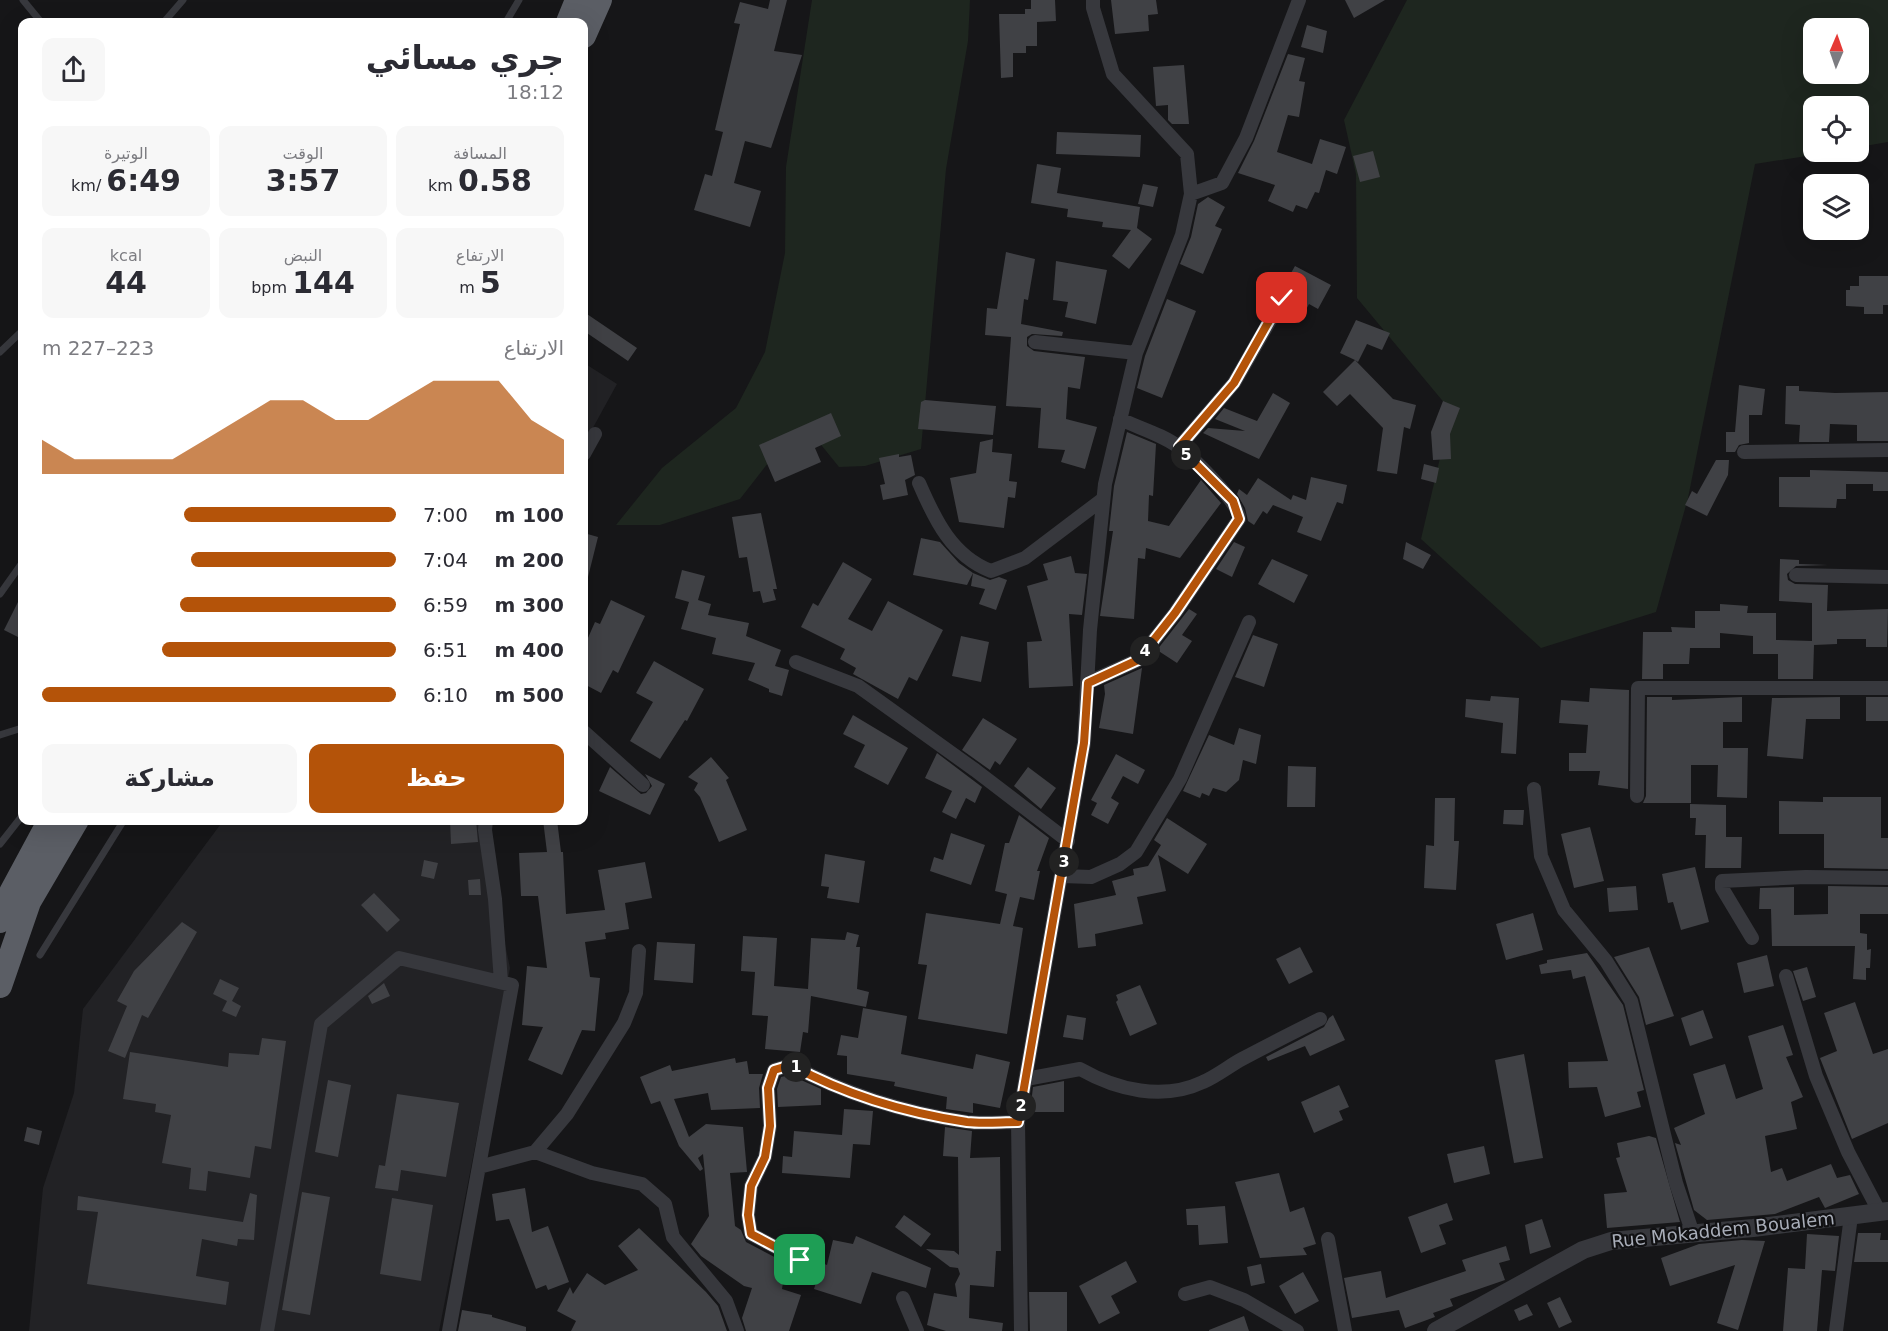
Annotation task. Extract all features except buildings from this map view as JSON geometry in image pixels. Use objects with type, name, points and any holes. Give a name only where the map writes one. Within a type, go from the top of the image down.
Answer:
[{"type":"highway","points":[[570,18],[577,0]]},
{"type":"highway","points":[[588,27],[600,0]]},
{"type":"highway","points":[[0,921],[8,898],[48,825]]},
{"type":"highway","points":[[0,986],[29,903],[73,825]]},
{"type":"street","points":[[1021,1331],[1018,1122],[1084,743],[1103,499],[1136,353],[1182,235],[1191,194],[1187,154],[1113,74],[1093,8],[1093,0]]},
{"type":"street","points":[[1191,194],[1222,183],[1246,138],[1299,0]]},
{"type":"street","points":[[1179,447],[1234,383],[1282,298]]},
{"type":"street","points":[[1035,342],[1136,353]]},
{"type":"street","points":[[1088,683],[1138,660],[1175,613],[1239,519],[1233,501],[1179,447],[1120,419]]},
{"type":"street","points":[[588,447],[595,434]]},
{"type":"street","points":[[1744,452],[1888,450]]},
{"type":"street","points":[[919,483],[937,524],[971,563],[991,571],[1025,558],[1103,499]]},
{"type":"street","points":[[1796,575],[1888,577]]},
{"type":"street","points":[[1062,876],[1091,877],[1120,864],[1136,852],[1180,779],[1249,622]]},
{"type":"street","points":[[796,662],[858,686],[975,770],[1068,841]]},
{"type":"street","points":[[1637,796],[1638,688],[1888,688]]},
{"type":"street","points":[[588,736],[643,785]]},
{"type":"street","points":[[1534,789],[1541,856],[1564,910],[1606,961],[1631,1001],[1676,1183],[1693,1234]]},
{"type":"street","points":[[486,825],[495,899],[501,982]]},
{"type":"street","points":[[1752,938],[1722,888],[1722,881],[1806,877],[1888,878]]},
{"type":"street","points":[[479,1167],[535,1152],[567,1114],[624,1023],[636,993],[639,951]]},
{"type":"street","points":[[267,1331],[321,1024],[399,958],[512,985],[449,1331]]},
{"type":"street","points":[[1786,976],[1816,1076],[1848,1152],[1884,1212]]},
{"type":"street","points":[[1026,1079],[1080,1069],[1101,1081],[1139,1092],[1169,1091],[1202,1083],[1320,1019]]},
{"type":"street","points":[[800,1260],[751,1234],[748,1215],[751,1186],[765,1157],[770,1126],[768,1088],[774,1070],[791,1065],[829,1085],[900,1107],[968,1122],[1018,1122]]},
{"type":"street","points":[[535,1152],[592,1173],[642,1185],[665,1204],[673,1237],[726,1301],[737,1331]]},
{"type":"street","name":"Rue Mokaddem Boualem","points":[[1436,1331],[1583,1250],[1611,1241],[1884,1212]]},
{"type":"street","points":[[1836,1331],[1851,1216]]},
{"type":"street","points":[[1328,1239],[1345,1331]]},
{"type":"street","points":[[1185,1294],[1210,1287],[1244,1300],[1297,1331]]},
{"type":"street","points":[[903,1298],[917,1331]]},
{"type":"lane","points":[[23,0],[38,18]]},
{"type":"lane","points":[[167,18],[183,0]]},
{"type":"lane","points":[[508,18],[519,0]]},
{"type":"lane","points":[[0,352],[18,335]]},
{"type":"lane","points":[[0,594],[18,569]]},
{"type":"lane","points":[[0,735],[18,729]]},
{"type":"lane","points":[[0,844],[18,821]]},
{"type":"lane","points":[[40,955],[121,825]]},
{"type":"shaded area","points":[[812,0],[970,0],[968,41],[946,169],[921,449],[865,466],[839,467],[818,441],[772,458],[740,499],[660,525],[616,525],[662,468],[736,408],[765,352],[785,253],[786,167]]},
{"type":"shaded area","points":[[1407,0],[1888,0],[1888,142],[1869,145],[1869,96],[1803,96],[1803,157],[1755,164],[1688,498],[1656,612],[1541,648],[1421,539],[1451,411],[1357,298],[1356,174],[1344,120]]},
{"type":"shaded area","points":[[588,366],[617,384],[588,437]]},
{"type":"shaded area","points":[[220,825],[480,825],[510,968],[439,1331],[29,1331],[43,1188],[74,1093],[83,1009]]},
{"type":"route","points":[[800,1260],[751,1234],[748,1215],[751,1186],[765,1157],[770,1126],[768,1088],[774,1070],[791,1065],[829,1085],[900,1107],[968,1122],[1018,1122],[1084,743],[1088,683],[1138,660],[1218,553],[1239,519],[1239,513],[1233,501],[1179,447],[1234,383],[1282,298]]}]
